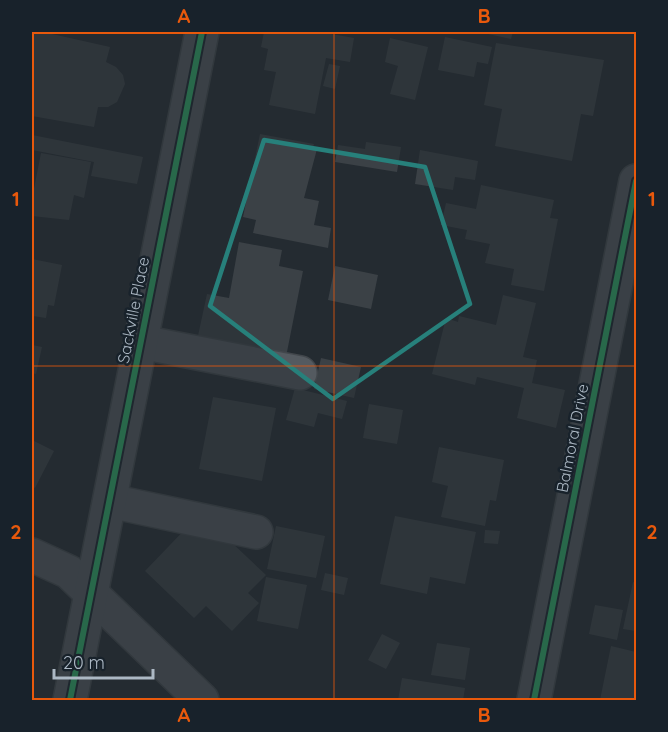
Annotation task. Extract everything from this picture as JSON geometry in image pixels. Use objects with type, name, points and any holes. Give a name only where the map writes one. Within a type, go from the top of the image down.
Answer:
[{"type":"street","name":"Sackville Place","points":[[70,700],[202,32]]},
{"type":"street","name":"Balmoral Drive","points":[[534,700],[636,181]]},
{"type":"street","points":[[141,342],[300,373]]},
{"type":"street","points":[[110,501],[256,532]]},
{"type":"street","points":[[32,555],[69,572],[202,700]]},
{"type":"highlighted area","points":[[264,140],[425,167],[470,304],[333,399],[210,306]]},
{"type":"building","points":[[32,32],[52,32],[52,34],[110,47],[106,62],[116,67],[123,75],[125,84],[117,102],[108,107],[98,107],[94,127],[32,116]]},
{"type":"building","points":[[264,32],[320,32],[354,38],[350,62],[326,58],[315,114],[269,105],[276,72],[264,70],[268,49],[261,47]]},
{"type":"building","points":[[479,32],[513,32],[511,39]]},
{"type":"building","points":[[445,37],[492,47],[488,64],[477,62],[474,77],[438,70]]},
{"type":"building","points":[[390,38],[428,47],[415,100],[390,94],[398,66],[385,62]]},
{"type":"building","points":[[496,43],[604,60],[593,116],[581,114],[572,161],[495,146],[502,109],[484,105]]},
{"type":"building","points":[[329,64],[340,66],[335,89],[323,86]]},
{"type":"building","points":[[260,134],[314,144],[313,148],[317,149],[304,198],[319,201],[314,225],[331,228],[328,248],[253,233],[256,220],[243,217]]},
{"type":"building","points":[[32,135],[143,157],[137,184],[91,176],[94,162],[32,150]]},
{"type":"building","points":[[366,142],[401,147],[397,172],[335,162],[338,145],[365,149]]},
{"type":"building","points":[[420,150],[478,161],[475,180],[455,177],[453,190],[415,184]]},
{"type":"building","points":[[41,153],[91,162],[84,198],[74,195],[69,220],[32,216],[32,199]]},
{"type":"building","points":[[481,185],[554,200],[550,218],[558,219],[544,291],[511,285],[514,269],[485,263],[490,244],[465,239],[467,230],[441,225],[446,203],[476,209]]},
{"type":"building","points":[[239,242],[282,250],[279,266],[303,271],[285,362],[196,345],[207,294],[229,298]]},
{"type":"building","points":[[32,259],[62,265],[54,306],[48,305],[46,318],[33,316],[32,313]]},
{"type":"building","points":[[335,266],[378,275],[371,309],[328,300]]},
{"type":"building","points":[[503,295],[536,303],[523,357],[537,360],[532,383],[565,390],[556,428],[517,418],[524,388],[477,377],[475,385],[432,374],[446,318],[458,322],[459,316],[496,325]]},
{"type":"building","points":[[32,345],[42,347],[36,374],[32,373]]},
{"type":"building","points":[[321,358],[361,367],[354,398],[314,389]]},
{"type":"building","points":[[295,388],[347,401],[342,419],[318,413],[314,427],[286,420]]},
{"type":"building","points":[[213,397],[276,408],[262,481],[199,469]]},
{"type":"building","points":[[369,404],[403,410],[397,444],[363,438]]},
{"type":"building","points":[[32,440],[54,451],[35,488],[32,486]]},
{"type":"building","points":[[439,447],[504,460],[496,501],[490,500],[485,526],[441,517],[448,486],[432,482]]},
{"type":"building","points":[[395,516],[476,532],[465,584],[430,577],[427,594],[380,584]]},
{"type":"building","points":[[193,521],[212,524],[266,575],[248,593],[259,603],[232,631],[206,606],[194,618],[145,571]]},
{"type":"building","points":[[276,526],[325,536],[316,578],[267,569]]},
{"type":"building","points":[[485,530],[500,531],[498,544],[484,543]]},
{"type":"building","points":[[325,573],[348,578],[344,595],[321,590]]},
{"type":"building","points":[[266,577],[307,585],[298,629],[257,621]]},
{"type":"building","points":[[633,582],[636,583],[636,631],[623,629]]},
{"type":"building","points":[[595,605],[623,610],[617,640],[589,634]]},
{"type":"building","points":[[382,634],[400,643],[386,669],[368,660]]},
{"type":"building","points":[[437,643],[470,648],[465,680],[431,675]]},
{"type":"building","points":[[611,646],[636,652],[636,700],[600,700]]},
{"type":"building","points":[[402,678],[465,688],[463,700],[398,700]]},
{"type":"cycle path","points":[[70,700],[202,32]]},
{"type":"cycle path","points":[[534,700],[636,181]]}]
